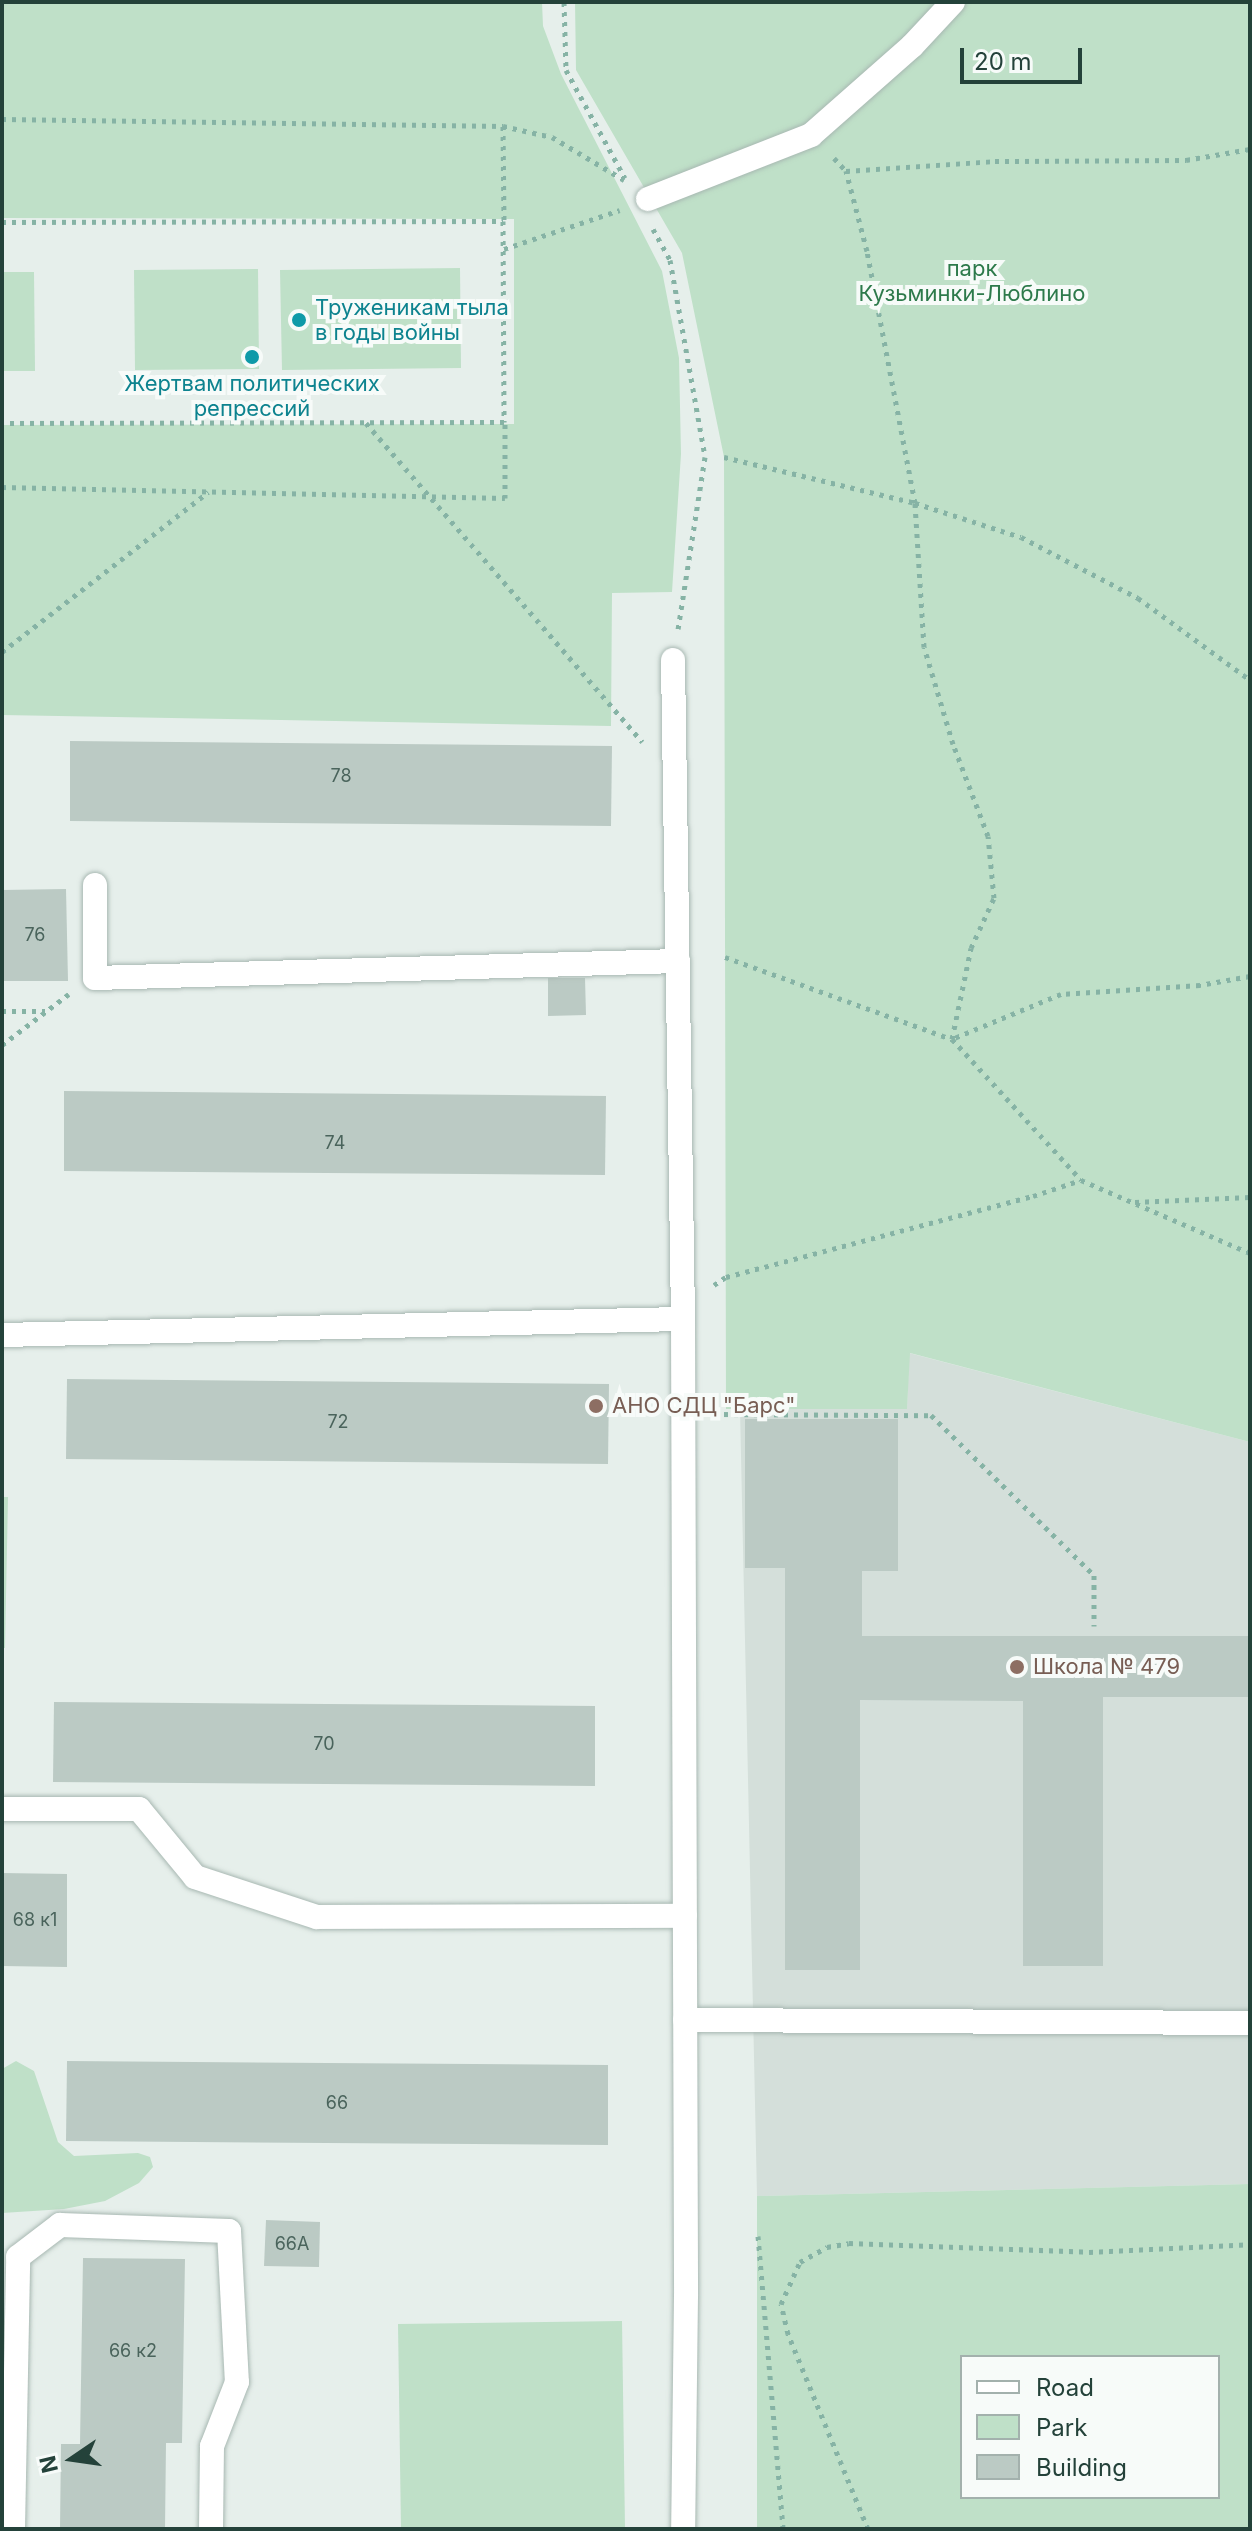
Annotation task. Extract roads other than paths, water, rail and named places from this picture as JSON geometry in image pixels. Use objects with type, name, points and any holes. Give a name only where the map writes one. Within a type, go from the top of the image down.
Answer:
[{"type":"lane","points":[[648,199],[811,135],[912,46],[953,2]]},
{"type":"lane","points":[[673,660],[683,1319],[683,2529]]},
{"type":"lane","points":[[95,885],[95,978],[678,961]]},
{"type":"lane","points":[[2,1335],[683,1319]]},
{"type":"lane","points":[[2,1809],[139,1809],[195,1877],[317,1917],[685,1916]]},
{"type":"lane","points":[[685,2020],[1250,2023]]},
{"type":"lane","points":[[13,2529],[10,2253],[60,2225],[229,2231],[237,2382],[212,2446],[211,2529]]},
{"type":"place","name":"Труженикам тыла в годы войны","points":[[299,320]]},
{"type":"place","name":"Жертвам политических репрессий","points":[[252,357]]},
{"type":"place","name":"АНО СДЦ \"Барс\"","points":[[596,1406]]},
{"type":"place","name":"Школа № 479","points":[[1017,1667]]},
{"type":"park label","name":"парк Кузьминки-Люблино","points":[[972,280]]}]
